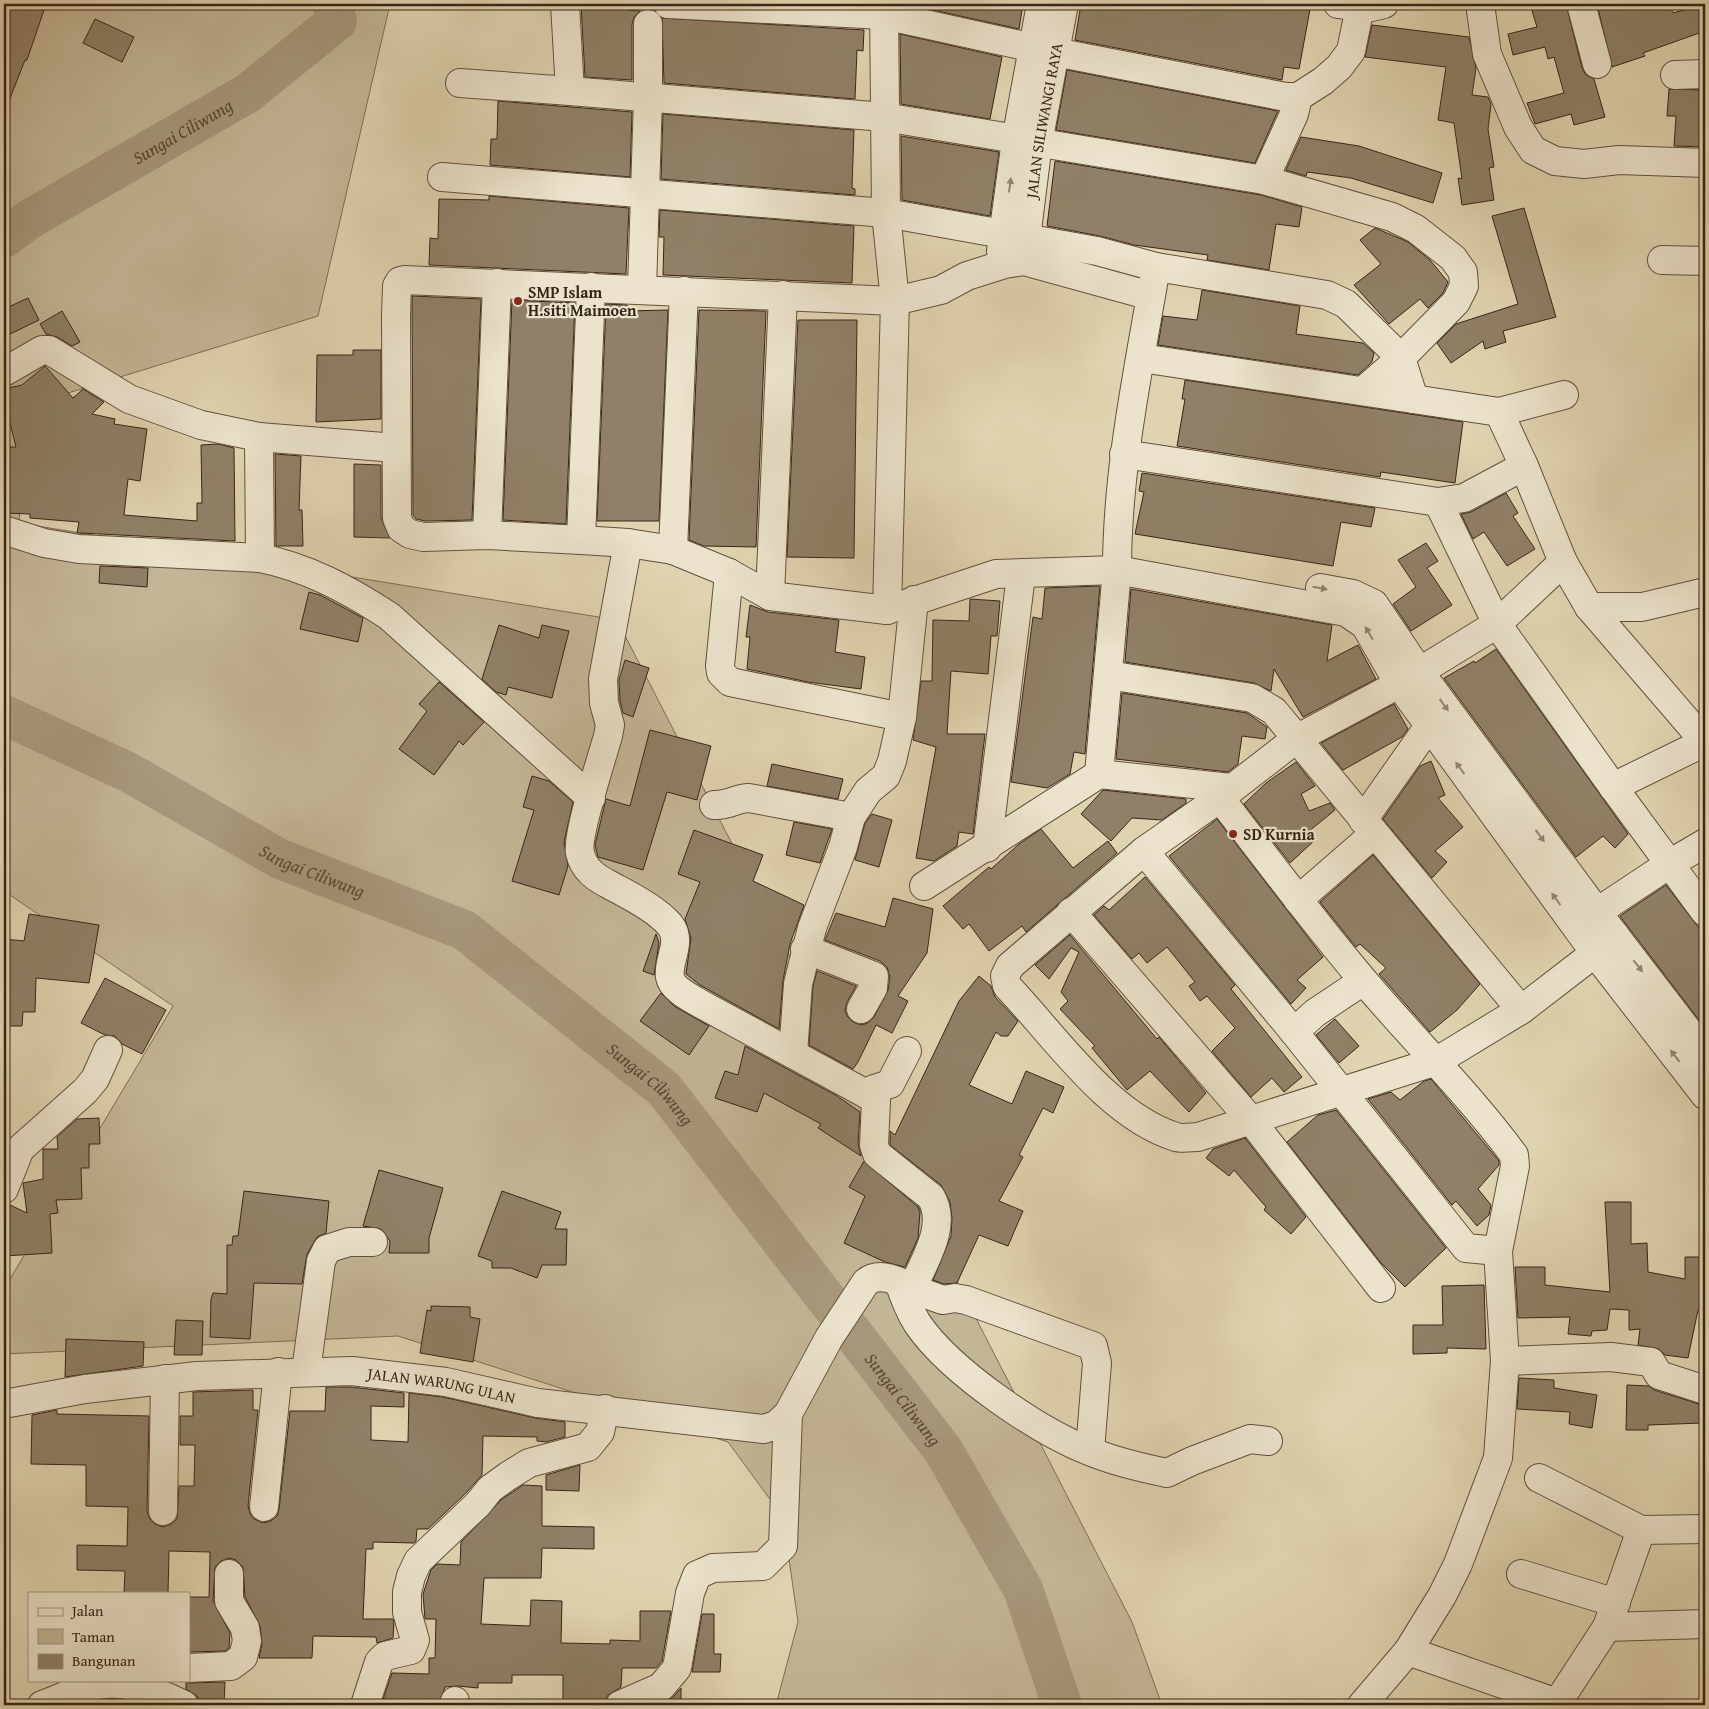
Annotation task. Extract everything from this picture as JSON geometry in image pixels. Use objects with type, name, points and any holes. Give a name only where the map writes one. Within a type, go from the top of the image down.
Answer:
[{"type":"street","points":[[565,4],[570,90]]},
{"type":"street","points":[[668,4],[884,10],[1044,50],[1286,96],[1298,96],[1333,73],[1351,51],[1361,5]]},
{"type":"street","name":"JALAN SILIWANGI RAYA","points":[[1042,4],[1044,50]]},
{"type":"street","name":"JALAN SILIWANGI RAYA","points":[[1013,249],[1027,141],[1044,50],[1064,4]]},
{"type":"street","points":[[1480,4],[1487,54],[1518,127],[1533,150],[1555,161],[1584,164],[1619,160],[1705,163]]},
{"type":"street","points":[[1580,4],[1597,64]]},
{"type":"street","points":[[884,10],[886,213],[894,301],[887,610]]},
{"type":"street","points":[[642,289],[648,97],[648,24]]},
{"type":"street","points":[[1676,74],[1705,74]]},
{"type":"street","points":[[460,83],[570,90],[884,117],[1264,180],[1392,217],[1416,229],[1459,265],[1464,279],[1461,294],[1456,302],[1401,358],[1363,391]]},
{"type":"street","points":[[1264,180],[1294,114],[1298,96]]},
{"type":"street","points":[[442,177],[886,213],[1013,249],[1151,296]]},
{"type":"street","points":[[1414,399],[1401,358],[1346,304],[1326,295],[1156,267],[1097,251],[1013,249],[941,290],[894,301],[684,290],[404,280],[398,283],[397,518],[401,528],[410,534],[423,537],[487,535],[628,543],[673,550],[729,573],[770,596],[887,610],[985,576],[1021,575],[1117,561],[1363,598],[1374,604],[1429,726],[1586,919],[1615,936],[1705,1053]]},
{"type":"street","points":[[1662,260],[1705,261]]},
{"type":"street","points":[[1099,774],[1124,454],[1156,267]]},
{"type":"street","points":[[487,535],[498,283]]},
{"type":"street","points":[[581,540],[591,287]]},
{"type":"street","points":[[673,550],[684,290]]},
{"type":"street","points":[[770,596],[783,295]]},
{"type":"street","points":[[4,372],[42,350],[49,350],[129,398],[201,425],[259,437],[396,448]]},
{"type":"street","points":[[1141,358],[1499,412],[1564,395]]},
{"type":"street","points":[[1499,412],[1524,466],[1563,562],[1590,607],[1705,742],[1612,787]]},
{"type":"street","points":[[259,437],[260,558]]},
{"type":"street","points":[[1124,454],[1438,502],[1464,498],[1524,466]]},
{"type":"street","points":[[1438,502],[1497,624],[1612,787],[1671,863],[1705,912]]},
{"type":"street","points":[[4,530],[44,543],[79,549],[260,558],[283,562],[318,576],[356,595],[390,616],[591,798]]},
{"type":"street","points":[[628,543],[603,679],[604,704],[610,726],[580,834],[579,852],[585,867],[596,877],[648,908],[671,926],[675,939],[670,977],[675,986],[701,1004],[873,1098],[877,1105],[874,1146],[877,1154],[931,1197],[936,1206],[938,1227],[906,1285],[906,1303],[918,1325],[948,1358],[983,1387],[1045,1431],[1090,1451],[1137,1466],[1167,1473],[1192,1460],[1250,1439],[1268,1441]]},
{"type":"street","points":[[1563,562],[1497,624],[1409,678],[1296,739],[1144,851],[1010,966],[1005,976],[1007,986],[1108,1097],[1147,1125],[1177,1138],[1198,1137],[1250,1119],[1343,1093],[1437,1061],[1520,1010],[1615,936]]},
{"type":"street","points":[[729,573],[720,666],[725,678],[730,682],[902,717]]},
{"type":"street","points":[[987,848],[1021,575]]},
{"type":"street","points":[[1590,607],[1642,607],[1705,592]]},
{"type":"street","points":[[793,1054],[798,984],[806,949],[843,847],[850,817],[868,791],[886,776],[892,761],[902,717],[914,600]]},
{"type":"street","points":[[1108,675],[1252,698],[1274,711],[1520,1010]]},
{"type":"street","points":[[1409,678],[1586,919],[1595,953],[1705,1095]]},
{"type":"street","points":[[1298,900],[1368,827],[1429,726]]},
{"type":"street","points":[[924,886],[987,848],[1099,774],[1225,793],[1298,900],[1363,980],[1437,1061],[1514,1155],[1515,1166],[1498,1251],[1505,1361],[1498,1458],[1454,1571],[1442,1596],[1408,1651],[1362,1705]]},
{"type":"street","points":[[714,805],[729,804],[738,798],[749,798],[850,817]]},
{"type":"street","points":[[1586,919],[1705,843]]},
{"type":"street","points":[[1144,851],[1294,1032],[1466,1248],[1498,1251]]},
{"type":"street","points":[[1071,912],[1250,1119],[1381,1288]]},
{"type":"street","points":[[806,949],[874,976],[872,988],[861,1009]]},
{"type":"street","points":[[1294,1032],[1315,1013],[1363,980]]},
{"type":"street","points":[[4,1189],[12,1149],[85,1091],[94,1079],[108,1050]]},
{"type":"street","points":[[867,1094],[874,1088],[890,1084],[907,1051]]},
{"type":"street","points":[[306,1371],[321,1260],[327,1249],[349,1242],[373,1242]]},
{"type":"street","name":"JALAN WARUNG ULAN","points":[[4,1404],[85,1389],[165,1379],[306,1371],[397,1375],[446,1382],[518,1400],[764,1429],[776,1426],[788,1414],[829,1338],[866,1282],[874,1277],[890,1278],[906,1285]]},
{"type":"street","points":[[906,1285],[943,1300],[955,1298],[966,1300],[1093,1346],[1098,1363],[1090,1451]]},
{"type":"street","points":[[1505,1361],[1611,1357],[1651,1362],[1660,1375],[1705,1390]]},
{"type":"street","points":[[264,1507],[278,1372]]},
{"type":"street","points":[[163,1511],[165,1379]]},
{"type":"street","points":[[365,1705],[379,1662],[385,1656],[411,1650],[415,1640],[407,1612],[411,1576],[418,1561],[478,1504],[490,1489],[508,1476],[529,1464],[588,1448],[600,1432],[606,1410]]},
{"type":"street","points":[[620,1705],[661,1687],[677,1668],[690,1593],[697,1575],[713,1568],[763,1566],[783,1546],[788,1414]]},
{"type":"street","points":[[1539,1478],[1641,1530],[1705,1529]]},
{"type":"street","points":[[1408,1651],[1556,1704],[1612,1615],[1641,1530]]},
{"type":"street","points":[[190,1668],[231,1666],[243,1658],[247,1642],[245,1628],[229,1601],[229,1574]]},
{"type":"street","points":[[1521,1574],[1612,1615],[1705,1624]]},
{"type":"street","points":[[42,1705],[96,1685],[131,1685],[175,1695]]},
{"type":"green space","points":[[4,4],[390,4],[318,316],[26,406],[19,523],[617,620],[1132,1622],[1162,1705],[776,1705],[798,1622],[783,1517],[728,1442],[398,1336],[4,1354],[4,1289],[173,1006],[4,891]]},
{"type":"building","points":[[4,4],[46,4],[27,60],[25,60],[5,111]]},
{"type":"building","points":[[581,4],[629,6],[629,10],[640,11],[634,17],[632,24],[632,80],[585,77]]},
{"type":"building","points":[[906,4],[1023,4],[1019,29]]},
{"type":"building","points":[[1081,4],[1311,4],[1299,69],[1284,67],[1282,80],[1075,40]]},
{"type":"building","points":[[1530,4],[1566,4],[1582,68],[1586,75],[1594,79],[1605,117],[1574,125],[1571,114],[1535,124],[1527,103],[1564,93],[1554,57],[1548,59],[1545,47],[1513,55],[1508,34],[1537,27]]},
{"type":"building","points":[[1597,4],[1623,4],[1625,8],[1638,4],[1669,4],[1673,13],[1705,4],[1705,31],[1643,53],[1645,56],[1612,67]]},
{"type":"building","points":[[662,18],[864,30],[863,51],[857,50],[855,99],[664,83]]},
{"type":"building","points":[[95,19],[134,37],[122,62],[83,43]]},
{"type":"building","points":[[1372,25],[1469,37],[1476,68],[1472,95],[1488,97],[1491,104],[1488,129],[1494,167],[1489,168],[1494,200],[1462,205],[1458,178],[1462,179],[1454,123],[1438,120],[1446,67],[1365,57]]},
{"type":"building","points":[[900,34],[1002,57],[990,119],[901,104]]},
{"type":"building","points":[[1067,70],[1278,111],[1255,163],[1056,130]]},
{"type":"building","points":[[1669,89],[1705,90],[1705,147],[1674,146],[1676,116],[1667,116]]},
{"type":"building","points":[[498,101],[632,112],[630,177],[490,165],[491,139],[497,139]]},
{"type":"building","points":[[663,114],[854,130],[852,188],[855,189],[855,195],[661,179]]},
{"type":"building","points":[[901,136],[999,152],[990,216],[902,200]]},
{"type":"building","points":[[1301,137],[1359,146],[1442,173],[1433,203],[1351,178],[1307,172],[1306,176],[1286,170]]},
{"type":"building","points":[[1055,161],[1261,195],[1302,207],[1299,227],[1276,224],[1269,270],[1207,260],[1208,255],[1134,245],[1100,236],[1047,226]]},
{"type":"building","points":[[489,196],[629,208],[626,274],[429,265],[430,238],[438,239],[439,199],[489,200]]},
{"type":"building","points":[[1524,208],[1556,317],[1503,331],[1506,342],[1485,349],[1483,341],[1451,363],[1437,343],[1456,324],[1518,304],[1492,216]]},
{"type":"building","points":[[660,210],[854,226],[852,283],[663,275],[664,237],[659,237]]},
{"type":"building","points":[[1375,228],[1408,242],[1430,260],[1448,282],[1443,293],[1428,308],[1420,299],[1389,324],[1354,285],[1381,264],[1360,240]]},
{"type":"building","points":[[1202,290],[1300,306],[1296,334],[1363,343],[1374,353],[1372,362],[1358,375],[1158,345],[1163,316],[1197,320]]},
{"type":"building","points":[[412,296],[481,299],[472,520],[425,521],[416,519],[413,515]]},
{"type":"building","points":[[28,298],[39,320],[4,337],[4,309]]},
{"type":"building","points":[[512,300],[575,303],[566,524],[503,520]]},
{"type":"building","points":[[606,304],[627,305],[627,311],[668,310],[659,521],[597,521]]},
{"type":"building","points":[[699,310],[766,311],[756,547],[704,546],[689,540]]},
{"type":"building","points":[[62,311],[80,342],[72,346],[57,337],[46,334],[40,324]]},
{"type":"building","points":[[798,320],[857,320],[854,558],[787,557]]},
{"type":"building","points":[[353,350],[381,350],[381,419],[316,422],[317,355],[353,355]]},
{"type":"building","points":[[45,366],[73,398],[83,389],[104,402],[92,414],[115,419],[114,424],[147,429],[140,481],[128,479],[124,515],[197,521],[197,503],[202,503],[201,445],[218,444],[234,448],[235,541],[77,533],[79,522],[30,518],[30,514],[4,513],[4,447],[16,447],[4,399],[4,389],[22,385]]},
{"type":"building","points":[[1185,380],[1463,422],[1455,483],[1381,472],[1380,477],[1177,446],[1185,399],[1182,399]]},
{"type":"building","points":[[275,454],[301,456],[299,510],[302,510],[303,546],[276,546]]},
{"type":"building","points":[[354,464],[381,465],[381,518],[390,538],[354,537]]},
{"type":"building","points":[[1142,473],[1375,508],[1371,527],[1341,522],[1333,566],[1135,534],[1144,492],[1139,491]]},
{"type":"building","points":[[1506,493],[1518,513],[1513,516],[1535,549],[1507,566],[1484,532],[1473,539],[1461,514],[1471,512]]},
{"type":"building","points":[[1426,543],[1438,561],[1427,568],[1452,605],[1411,631],[1393,604],[1416,587],[1398,560]]},
{"type":"building","points":[[100,566],[148,568],[147,587],[99,583]]},
{"type":"building","points":[[1100,586],[1085,754],[1074,752],[1070,774],[1047,788],[1011,782],[1033,617],[1042,619],[1045,588]]},
{"type":"building","points":[[1131,589],[1332,625],[1327,661],[1358,645],[1376,679],[1303,717],[1274,669],[1271,691],[1254,683],[1125,662]]},
{"type":"building","points":[[309,592],[320,595],[363,618],[358,642],[300,629]]},
{"type":"building","points":[[970,599],[1000,601],[997,636],[991,636],[988,674],[951,671],[947,734],[985,734],[973,834],[959,832],[957,846],[934,861],[916,858],[936,747],[913,740],[921,681],[932,681],[933,620],[969,621]]},
{"type":"building","points":[[750,605],[768,612],[839,620],[835,652],[865,657],[861,689],[808,682],[747,669],[750,637],[746,637]]},
{"type":"building","points":[[499,625],[539,638],[542,625],[569,631],[552,698],[508,687],[506,695],[496,692],[482,679]]},
{"type":"building","points":[[1496,649],[1628,834],[1615,848],[1603,836],[1576,857],[1444,678],[1474,661],[1475,663]]},
{"type":"building","points":[[625,660],[649,668],[633,717],[623,713],[620,701],[619,680]]},
{"type":"building","points":[[439,682],[484,722],[463,745],[459,741],[434,775],[399,749],[427,711],[419,704]]},
{"type":"building","points":[[1122,693],[1247,713],[1267,727],[1265,739],[1242,736],[1238,764],[1228,772],[1116,759]]},
{"type":"building","points":[[1394,704],[1408,729],[1402,737],[1343,770],[1321,743]]},
{"type":"building","points":[[650,730],[711,746],[697,800],[667,792],[643,870],[598,857],[595,845],[606,799],[630,806]]},
{"type":"building","points":[[1431,761],[1445,795],[1438,798],[1463,827],[1435,851],[1447,862],[1432,878],[1383,819],[1420,766]]},
{"type":"building","points":[[1296,762],[1315,786],[1301,794],[1309,811],[1330,803],[1335,810],[1308,832],[1315,840],[1290,863],[1244,804],[1266,783]]},
{"type":"building","points":[[772,764],[843,779],[838,799],[767,786]]},
{"type":"building","points":[[532,776],[549,781],[573,802],[564,842],[568,866],[559,895],[512,881],[534,810],[523,807]]},
{"type":"building","points":[[1103,790],[1186,799],[1186,803],[1162,820],[1132,818],[1111,841],[1081,814]]},
{"type":"building","points":[[872,814],[892,820],[879,867],[855,860],[865,823]]},
{"type":"building","points":[[1217,819],[1323,957],[1297,980],[1306,988],[1291,1004],[1169,856]]},
{"type":"building","points":[[794,822],[832,829],[820,863],[786,855]]},
{"type":"building","points":[[1041,829],[1073,868],[1108,841],[1117,853],[1026,932],[1022,926],[989,951],[969,924],[963,929],[943,906],[989,867],[991,869],[1019,844]]},
{"type":"building","points":[[694,830],[763,855],[753,881],[804,905],[790,944],[783,980],[779,1029],[700,985],[686,974],[691,938],[685,919],[700,882],[678,874]]},
{"type":"building","points":[[1373,855],[1480,984],[1457,1010],[1430,1032],[1379,974],[1386,968],[1360,944],[1356,947],[1320,902]]},
{"type":"building","points":[[1145,877],[1235,985],[1231,989],[1302,1077],[1284,1092],[1272,1078],[1251,1097],[1212,1051],[1235,1028],[1207,996],[1200,1001],[1189,986],[1195,982],[1167,947],[1147,963],[1139,953],[1132,959],[1094,915],[1104,906],[1109,910]]},
{"type":"building","points":[[1666,885],[1705,936],[1705,1028],[1620,916]]},
{"type":"building","points":[[893,898],[933,909],[927,953],[898,996],[908,1001],[892,1033],[876,1025],[853,1069],[809,1045],[813,986],[817,971],[856,986],[847,1002],[845,1010],[847,1016],[853,1022],[861,1025],[868,1023],[874,1017],[888,990],[890,977],[887,967],[880,961],[825,940],[836,913],[885,927]]},
{"type":"building","points":[[29,914],[99,925],[89,983],[36,978],[35,1012],[23,1012],[22,1026],[4,1026],[4,939],[24,941]]},
{"type":"building","points":[[656,934],[659,943],[654,975],[643,971]]},
{"type":"building","points":[[1070,935],[1157,1039],[1159,1037],[1206,1093],[1189,1112],[1150,1071],[1127,1090],[1092,1048],[1095,1046],[1060,1009],[1068,1001],[1061,992],[1079,952],[1071,948],[1049,979],[1035,965]]},
{"type":"building","points":[[979,976],[991,986],[995,997],[1018,1021],[1008,1036],[1001,1036],[996,1032],[969,1085],[1012,1104],[1026,1071],[1064,1087],[1053,1113],[1043,1108],[1019,1155],[1023,1157],[999,1201],[1023,1211],[1008,1246],[979,1235],[957,1283],[944,1284],[933,1280],[951,1236],[952,1218],[950,1202],[941,1185],[890,1145],[890,1131],[895,1135],[959,1001]]},
{"type":"building","points":[[105,978],[166,1010],[142,1054],[122,1044],[115,1036],[105,1035],[81,1023]]},
{"type":"building","points":[[661,993],[674,1006],[709,1026],[689,1055],[640,1021]]},
{"type":"building","points":[[1335,1019],[1359,1046],[1339,1063],[1316,1035]]},
{"type":"building","points":[[745,1046],[837,1096],[860,1112],[858,1144],[861,1156],[818,1128],[821,1124],[764,1093],[757,1112],[715,1098],[725,1071],[738,1075]]},
{"type":"building","points":[[1431,1079],[1499,1161],[1499,1165],[1478,1189],[1491,1205],[1489,1215],[1477,1226],[1456,1201],[1452,1205],[1368,1099],[1391,1092],[1400,1100],[1424,1081]]},
{"type":"building","points":[[1336,1110],[1446,1248],[1405,1287],[1381,1263],[1287,1142],[1318,1115]]},
{"type":"building","points":[[99,1118],[100,1144],[89,1144],[89,1168],[81,1168],[82,1199],[56,1200],[58,1213],[50,1214],[52,1253],[4,1256],[4,1204],[27,1213],[23,1183],[43,1179],[43,1149],[58,1149],[57,1137],[77,1119]]},
{"type":"building","points":[[1245,1138],[1306,1217],[1291,1234],[1264,1210],[1266,1207],[1234,1170],[1229,1176],[1206,1158],[1213,1149]]},
{"type":"building","points":[[864,1161],[918,1207],[920,1212],[918,1238],[905,1267],[885,1262],[844,1243],[865,1196],[849,1187]]},
{"type":"building","points":[[379,1170],[443,1188],[429,1238],[429,1253],[389,1253],[390,1241],[381,1229],[363,1226]]},
{"type":"building","points":[[244,1191],[329,1201],[326,1233],[317,1237],[307,1254],[302,1284],[254,1283],[250,1339],[210,1337],[211,1299],[213,1293],[227,1294],[227,1245],[232,1245],[233,1236],[238,1236]]},
{"type":"building","points":[[502,1191],[561,1212],[555,1229],[567,1229],[566,1265],[542,1265],[537,1278],[511,1268],[492,1268],[492,1261],[478,1256]]},
{"type":"building","points":[[1605,1202],[1631,1202],[1631,1244],[1647,1243],[1648,1272],[1685,1279],[1685,1257],[1705,1257],[1705,1310],[1698,1310],[1688,1358],[1665,1355],[1659,1349],[1638,1345],[1640,1329],[1629,1330],[1629,1310],[1610,1309],[1607,1330],[1592,1331],[1591,1336],[1568,1334],[1570,1317],[1518,1318],[1515,1267],[1545,1267],[1545,1285],[1610,1292]]},
{"type":"building","points":[[1484,1285],[1486,1349],[1447,1348],[1447,1353],[1413,1354],[1413,1325],[1443,1325],[1442,1286]]},
{"type":"building","points":[[431,1306],[470,1307],[470,1317],[480,1319],[473,1362],[420,1353],[427,1310],[431,1311]]},
{"type":"building","points":[[176,1320],[203,1321],[202,1355],[174,1355]]},
{"type":"building","points":[[66,1339],[144,1342],[143,1366],[65,1377]]},
{"type":"building","points":[[1519,1378],[1554,1380],[1554,1388],[1597,1395],[1592,1428],[1569,1424],[1570,1412],[1517,1409]]},
{"type":"building","points":[[1627,1385],[1649,1386],[1654,1390],[1699,1404],[1703,1423],[1648,1425],[1648,1430],[1626,1430]]},
{"type":"building","points":[[326,1387],[351,1387],[404,1393],[404,1407],[371,1406],[371,1440],[408,1442],[409,1393],[443,1397],[535,1418],[565,1422],[565,1437],[546,1442],[537,1441],[537,1437],[483,1436],[482,1475],[466,1493],[428,1529],[417,1529],[416,1541],[414,1543],[373,1542],[373,1549],[366,1549],[363,1619],[393,1619],[393,1638],[377,1643],[376,1637],[313,1636],[312,1658],[259,1658],[262,1644],[260,1626],[245,1597],[243,1567],[236,1560],[229,1558],[221,1561],[215,1567],[213,1601],[230,1633],[229,1648],[225,1651],[190,1652],[190,1597],[209,1597],[210,1552],[169,1551],[168,1592],[124,1592],[125,1571],[77,1570],[77,1545],[127,1546],[128,1507],[86,1506],[86,1465],[31,1464],[32,1415],[57,1410],[57,1414],[149,1416],[147,1511],[150,1519],[155,1524],[163,1527],[177,1519],[179,1486],[194,1486],[195,1445],[180,1445],[180,1416],[193,1416],[193,1392],[253,1390],[253,1410],[258,1410],[248,1506],[250,1514],[254,1519],[263,1523],[271,1521],[277,1516],[279,1509],[290,1411],[325,1411]]},
{"type":"building","points":[[580,1465],[579,1491],[546,1490],[546,1475]]},
{"type":"building","points":[[523,1485],[542,1486],[542,1526],[594,1527],[594,1549],[542,1548],[541,1578],[484,1578],[481,1624],[530,1626],[531,1600],[562,1601],[561,1643],[610,1644],[610,1640],[640,1641],[640,1611],[671,1611],[662,1661],[656,1668],[622,1668],[621,1687],[608,1695],[605,1701],[601,1701],[601,1705],[563,1705],[563,1675],[512,1675],[512,1683],[478,1683],[478,1688],[445,1687],[439,1704],[381,1705],[392,1673],[429,1674],[429,1658],[435,1658],[436,1619],[425,1619],[423,1594],[431,1570],[437,1564],[460,1565],[461,1542],[501,1500]]},
{"type":"building","points":[[702,1614],[714,1614],[714,1654],[721,1654],[720,1672],[692,1672]]},
{"type":"building","points":[[225,1682],[224,1704],[200,1704],[197,1696],[186,1689],[186,1683]]},
{"type":"building","points":[[681,1688],[681,1705],[658,1705],[673,1697]]},
{"type":"waterway","name":"Sungai Ciliwung","points":[[4,238],[28,220],[248,93],[337,21],[332,4]]},
{"type":"waterway","name":"Sungai Ciliwung","points":[[4,715],[128,772],[280,859],[464,930],[664,1089],[943,1450],[1023,1589],[1062,1705]]},
{"type":"place","name":"SMP Islam H.siti Maimoen","points":[[518,301]]},
{"type":"place","name":"SD Kurnia","points":[[1233,834]]}]
